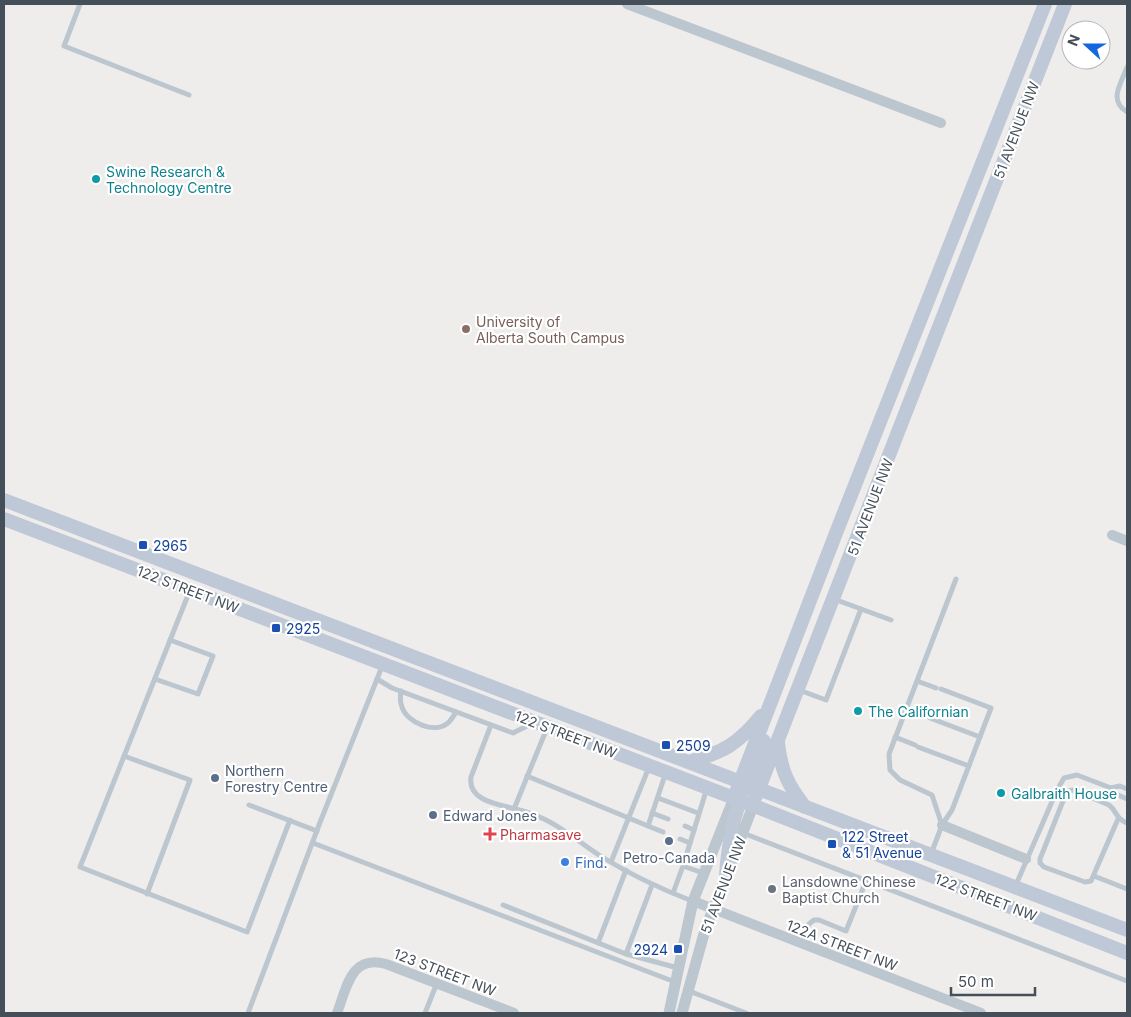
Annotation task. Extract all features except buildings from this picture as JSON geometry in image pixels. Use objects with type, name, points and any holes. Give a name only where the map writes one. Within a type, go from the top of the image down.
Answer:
[{"type":"main road","name":"51 AVENUE NW","points":[[750,785],[770,706],[1045,4]]},
{"type":"main road","name":"51 AVENUE NW","points":[[742,801],[750,785],[778,742],[1065,4]]},
{"type":"main road","name":"122 STREET NW","points":[[4,500],[1127,930]]},
{"type":"main road","name":"122 STREET NW","points":[[4,519],[707,787],[1127,952]]},
{"type":"main road","points":[[726,876],[727,855],[735,818],[750,785],[783,680],[787,661]]},
{"type":"main road","points":[[689,762],[722,751],[739,741],[770,706]]},
{"type":"main road","points":[[778,742],[784,774],[792,790],[806,808]]},
{"type":"street","points":[[627,4],[940,123]]},
{"type":"street","points":[[1112,535],[1127,541]]},
{"type":"street","name":"51 AVENUE NW","points":[[682,1013],[700,946],[742,833],[742,801]]},
{"type":"street","name":"51 AVENUE NW","points":[[669,1013],[693,901],[704,873],[742,801]]},
{"type":"street","points":[[942,826],[1026,859]]},
{"type":"street","name":"122A STREET NW","points":[[693,901],[981,1013]]},
{"type":"street","name":"123 STREET NW","points":[[337,1013],[352,976],[364,962],[380,962],[514,1013]]},
{"type":"lane","points":[[80,4],[64,46],[189,95]]},
{"type":"lane","points":[[1127,67],[1116,102],[1119,107],[1127,112]]},
{"type":"lane","points":[[942,826],[932,795],[900,780],[890,770],[889,754],[956,579]]},
{"type":"lane","points":[[190,590],[80,867],[247,932],[290,820]]},
{"type":"lane","points":[[834,599],[891,620]]},
{"type":"lane","points":[[798,690],[826,700],[861,609]]},
{"type":"lane","points":[[155,679],[198,694],[213,656],[170,640]]},
{"type":"lane","points":[[248,1013],[317,830],[383,664]]},
{"type":"lane","points":[[377,679],[401,691],[513,733],[534,722]]},
{"type":"lane","points":[[917,681],[992,708],[952,810],[942,826],[930,855]]},
{"type":"lane","points":[[401,691],[401,706],[404,713],[412,721],[428,727],[439,727],[448,723],[456,712]]},
{"type":"lane","points":[[907,708],[980,737]]},
{"type":"lane","points":[[491,725],[470,777],[472,790],[481,798],[546,820],[611,862],[652,885],[693,901]]},
{"type":"lane","points":[[514,809],[547,727]]},
{"type":"lane","points":[[895,737],[969,766]]},
{"type":"lane","points":[[124,756],[190,780],[147,894]]},
{"type":"lane","points":[[611,862],[649,766]]},
{"type":"lane","points":[[648,826],[666,772]]},
{"type":"lane","points":[[1014,887],[1064,778],[1077,775],[1111,788],[1116,794],[1127,799]]},
{"type":"lane","points":[[527,776],[663,832]]},
{"type":"lane","points":[[1111,788],[1120,786],[1127,789]]},
{"type":"lane","points":[[672,893],[683,866],[707,787]]},
{"type":"lane","points":[[1118,819],[1091,880],[1085,882],[1040,863],[1065,796],[1069,791],[1073,790],[1109,805],[1113,808],[1118,819],[1127,823]]},
{"type":"lane","points":[[658,798],[698,813]]},
{"type":"lane","points":[[249,805],[317,830]]},
{"type":"lane","points":[[652,813],[668,819]]},
{"type":"lane","points":[[685,826],[694,830]]},
{"type":"lane","points":[[742,833],[1127,982]]},
{"type":"lane","points":[[680,839],[690,843]]},
{"type":"lane","points":[[313,843],[675,982]]},
{"type":"lane","points":[[683,866],[704,873]]},
{"type":"lane","points":[[598,943],[626,870]]},
{"type":"lane","points":[[1094,876],[1127,889]]},
{"type":"lane","points":[[801,944],[809,924],[814,920],[819,920],[846,931],[866,882]]},
{"type":"lane","points":[[626,954],[652,885]]},
{"type":"lane","points":[[503,904],[626,954],[678,968]]},
{"type":"lane","points":[[425,1013],[437,983]]},
{"type":"lane","points":[[688,991],[746,1013]]},
{"type":"place","name":"Swine Research & Technology Centre","points":[[96,179]]},
{"type":"place","name":"University of Alberta South Campus","points":[[466,329]]},
{"type":"place","name":"2965","points":[[143,545]]},
{"type":"place","name":"2925","points":[[276,628]]},
{"type":"place","name":"The Californian","points":[[858,711]]},
{"type":"place","name":"2509","points":[[666,745]]},
{"type":"place","name":"Northern Forestry Centre","points":[[215,778]]},
{"type":"place","name":"Galbraith House","points":[[1001,793]]},
{"type":"place","name":"Edward Jones","points":[[433,815]]},
{"type":"place","name":"Pharmasave","points":[[490,834]]},
{"type":"place","name":"Petro-Canada","points":[[669,841]]},
{"type":"place","name":"122 Street & 51 Avenue","points":[[832,844]]},
{"type":"place","name":"Find.","points":[[565,862]]},
{"type":"place","name":"Lansdowne Chinese Baptist Church","points":[[772,889]]},
{"type":"place","name":"2924","points":[[678,949]]}]
